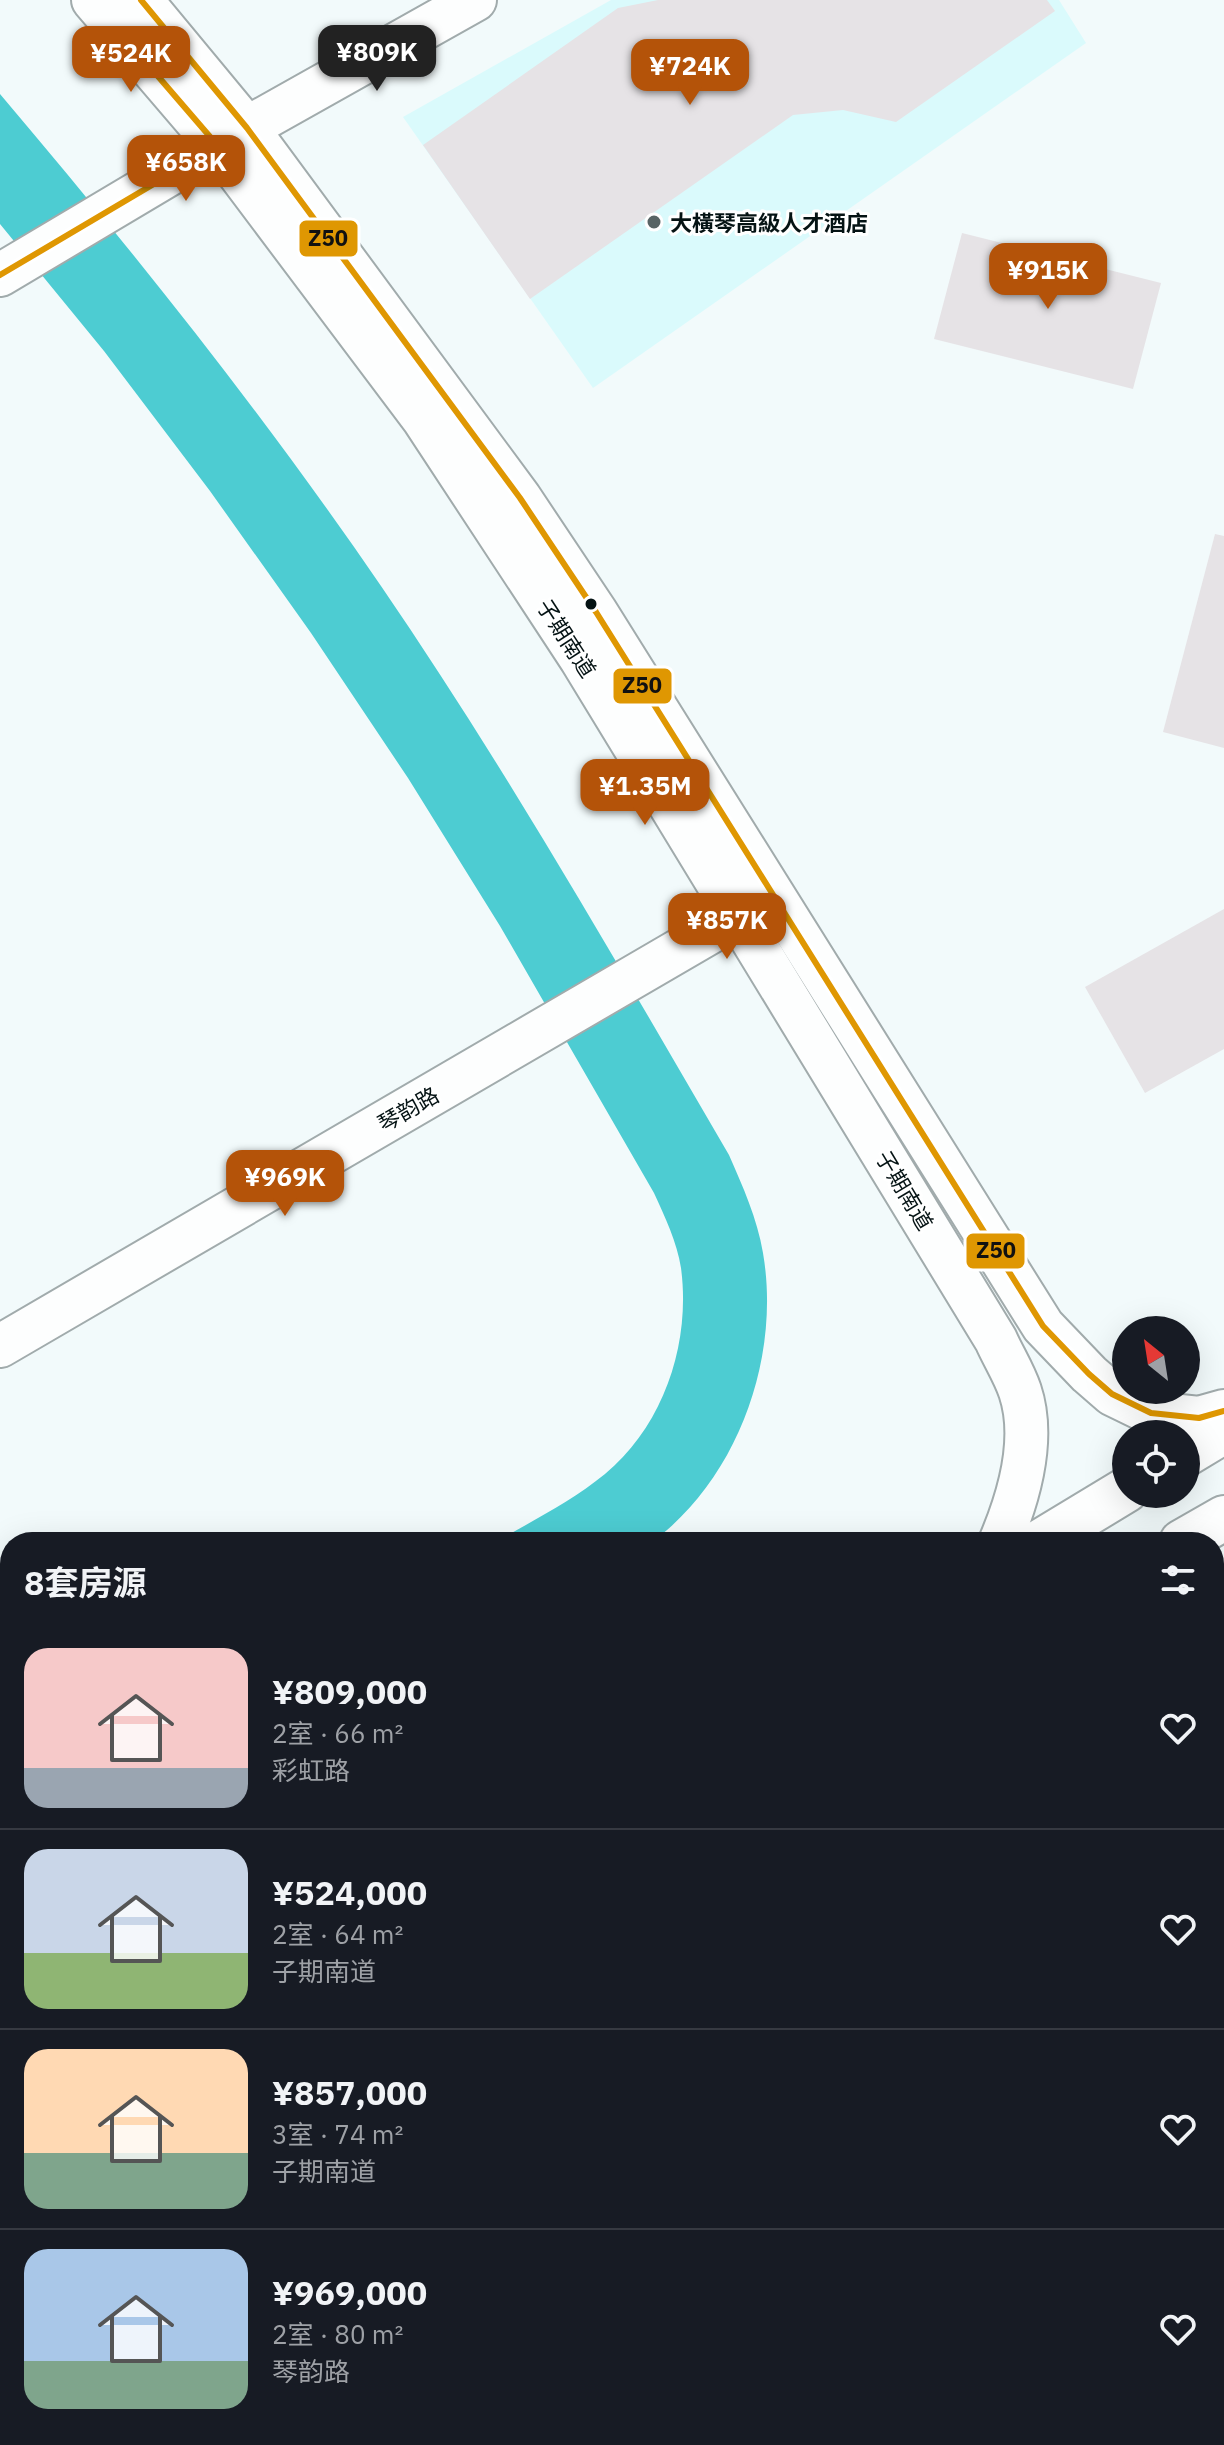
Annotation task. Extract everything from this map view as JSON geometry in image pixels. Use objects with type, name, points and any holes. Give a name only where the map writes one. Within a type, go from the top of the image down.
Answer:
[{"type":"main road","points":[[1200,1446],[1224,1431]]},
{"type":"main road","points":[[1057,1532],[1112,1498]]},
{"type":"main road","points":[[1200,1532],[1224,1518]]},
{"type":"street","name":"子期南道","points":[[93,0],[233,137],[520,498],[604,625],[1043,1326],[1112,1394],[1151,1413],[1199,1418],[1224,1411]]},
{"type":"street","name":"子期南道","points":[[141,0],[581,659],[996,1340],[1019,1390],[1026,1421],[1016,1505],[1004,1532]]},
{"type":"street","points":[[4,273],[233,137],[475,0]]},
{"type":"street","name":"琴韵路","points":[[0,1346],[773,895]]},
{"type":"shaded area","name":"大橫琴高級人才酒店","points":[[611,0],[1059,0],[1086,43],[593,388],[403,117]]},
{"type":"water","points":[[0,94],[197,335],[291,459],[381,586],[517,796],[729,1155],[753,1215],[763,1253],[767,1293],[765,1333],[758,1374],[730,1450],[708,1485],[682,1516],[664,1532],[514,1532],[592,1484],[626,1454],[658,1407],[669,1381],[682,1325],[681,1268],[674,1239],[654,1193],[500,926],[408,778],[311,633],[210,491],[104,351],[0,224]]},
{"type":"building","name":"大橫琴高級人才酒店","points":[[658,0],[1047,0],[1055,11],[896,122],[843,110],[793,115],[530,299],[423,145],[618,8]]},
{"type":"building","points":[[962,233],[1161,283],[1133,389],[934,339]]},
{"type":"building","points":[[1215,534],[1224,536],[1224,748],[1163,732]]},
{"type":"building","points":[[1224,909],[1224,1049],[1145,1093],[1085,987]]},
{"type":"transit line","name":"Z50","points":[[141,0],[247,128],[520,498],[596,612],[1043,1326],[1112,1394],[1151,1413],[1199,1418],[1224,1411]]},
{"type":"transit line","name":"Z50","points":[[0,275],[218,146],[150,67]]},
{"type":"place","name":"大橫琴高級人才酒店","points":[[654,222]]}]
